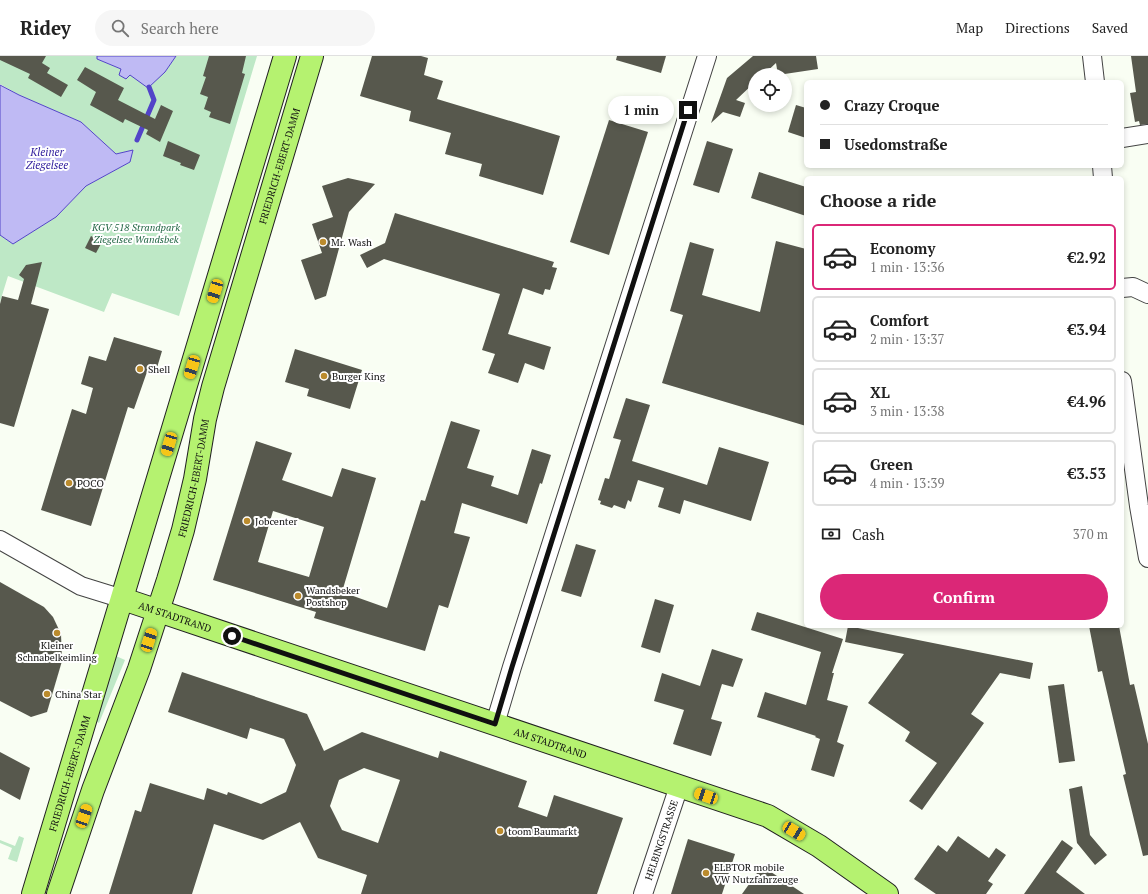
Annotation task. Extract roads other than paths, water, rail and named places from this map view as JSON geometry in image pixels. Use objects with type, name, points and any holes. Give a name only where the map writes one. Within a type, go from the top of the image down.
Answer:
[{"type":"main road","name":"FRIEDRICH-EBERT-DAMM","points":[[33,894],[123,599],[285,56]]},
{"type":"main road","name":"FRIEDRICH-EBERT-DAMM","points":[[58,894],[93,790],[139,668],[183,530],[195,479],[205,419],[213,387],[312,56]]},
{"type":"main road","name":"AM STADTRAND","points":[[123,599],[768,816],[819,846],[887,894]]},
{"type":"street","points":[[495,724],[706,56]]},
{"type":"street","points":[[1092,56],[1095,80]]},
{"type":"street","points":[[1124,138],[1148,134]]},
{"type":"street","points":[[1124,288],[1133,287],[1148,294]]},
{"type":"street","points":[[1124,396],[1139,506],[1148,558]]},
{"type":"street","name":"AM STADTRAND","points":[[0,540],[81,586],[123,599]]},
{"type":"street","name":"HELBINGSTRASSE","points":[[643,894],[679,786]]},
{"type":"water","points":[[97,56],[176,56],[165,72],[148,88],[130,75],[126,79],[119,75],[121,69],[97,59]]},
{"type":"water","name":"Kleiner Ziegelsee","points":[[0,85],[19,95],[81,122],[116,154],[133,150],[130,162],[86,186],[56,217],[13,244],[0,235]]},
{"type":"waterway","points":[[137,140],[154,100],[149,87]]},
{"type":"place","name":"Mr. Wash","points":[[323,242]]},
{"type":"place","name":"Shell","points":[[140,369]]},
{"type":"place","name":"Burger King","points":[[324,376]]},
{"type":"place","name":"POCO","points":[[69,483]]},
{"type":"place","name":"Jobcenter","points":[[247,521]]},
{"type":"place","name":"Wandsbeker Postshop","points":[[298,596]]},
{"type":"place","name":"Kleiner Schnabelkeimling","points":[[57,633]]},
{"type":"place","name":"China Star","points":[[47,694]]},
{"type":"place","name":"toom Baumarkt","points":[[500,831]]},
{"type":"place","name":"ELBTOR mobile VW Nutzfahrzeuge","points":[[706,873]]},
{"type":"park label","name":"KGV 518 Strandpark Ziegelsee Wandsbek","points":[[136,232]]}]
